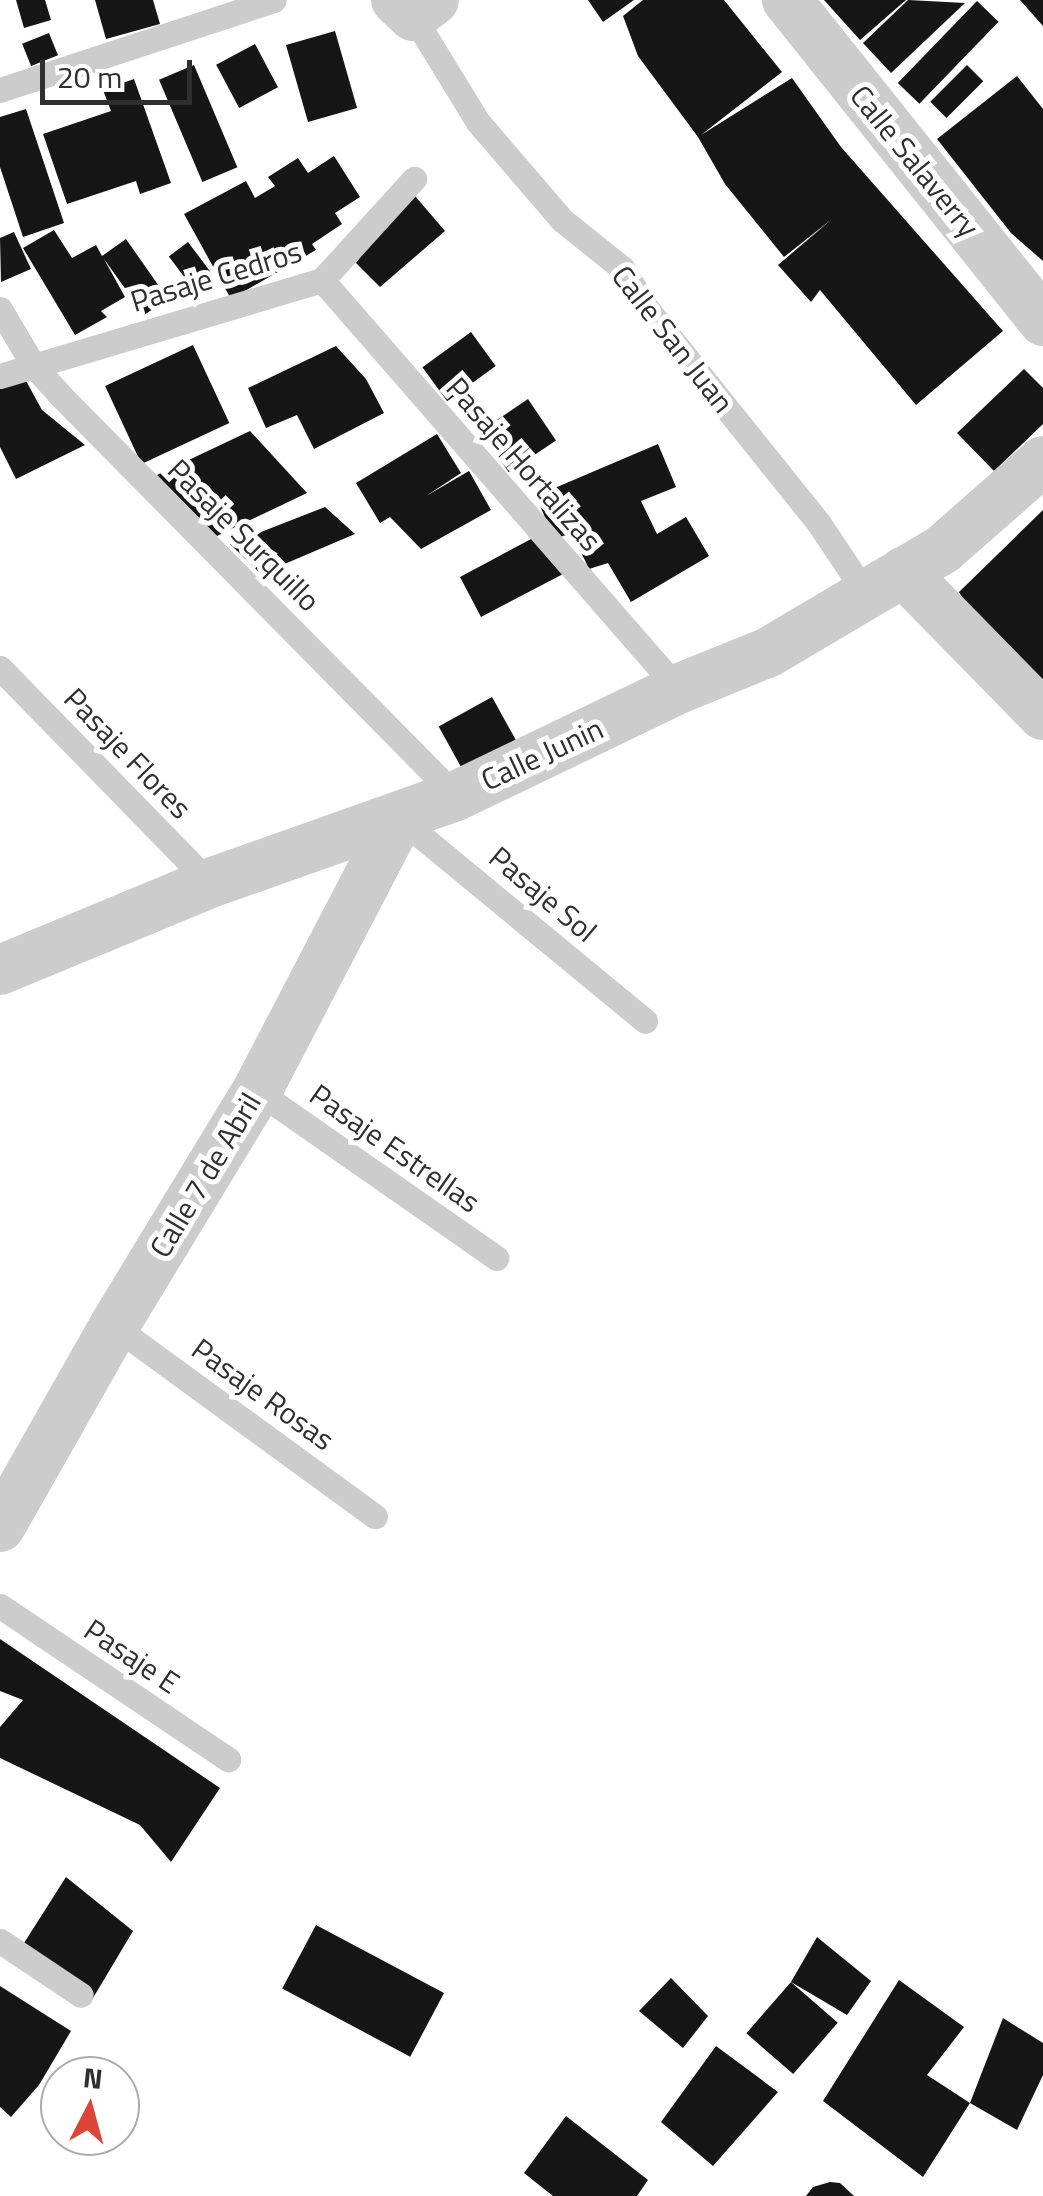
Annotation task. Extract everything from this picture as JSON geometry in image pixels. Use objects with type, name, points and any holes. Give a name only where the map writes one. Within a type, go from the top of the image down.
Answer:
[{"type":"street","name":"Calle Salaverry","points":[[787,0],[1043,321]]},
{"type":"street","name":"Calle Junin","points":[[0,970],[210,883],[456,796],[678,690],[768,652],[943,549],[1043,461]]},
{"type":"street","name":"Calle San Juan","points":[[884,583],[1043,716]]},
{"type":"street","name":"Calle 7 de Abril","points":[[0,1527],[114,1326],[257,1091],[399,818]]},
{"type":"lane","points":[[0,90],[274,0]]},
{"type":"lane","name":"Calle San Juan","points":[[414,5],[501,151],[562,220],[622,268],[648,310],[818,522],[884,583]]},
{"type":"lane","name":"Pasaje Cedros","points":[[0,376],[322,280],[414,179]]},
{"type":"lane","name":"Pasaje Hortalizas","points":[[322,280],[678,690]]},
{"type":"lane","name":"Pasaje Surquillo","points":[[0,309],[33,365],[456,796]]},
{"type":"lane","name":"Pasaje Flores","points":[[0,668],[210,883]]},
{"type":"lane","name":"Pasaje Sol","points":[[399,818],[645,1021]]},
{"type":"lane","name":"Pasaje Estrellas","points":[[257,1091],[496,1258]]},
{"type":"lane","name":"Pasaje Rosas","points":[[114,1326],[375,1516]]},
{"type":"lane","name":"Pasaje E","points":[[0,1606],[228,1760]]},
{"type":"lane","points":[[0,1941],[81,1995]]},
{"type":"building","points":[[16,0],[45,0],[51,20],[24,28]]},
{"type":"building","points":[[95,0],[153,0],[160,24],[106,39]]},
{"type":"building","points":[[588,0],[634,0],[603,22]]},
{"type":"building","points":[[643,0],[724,0],[782,72],[701,135],[792,78],[841,147],[1003,331],[916,405],[820,290],[811,302],[778,265],[832,219],[784,257],[725,184],[698,137],[638,56],[623,16]]},
{"type":"building","points":[[824,0],[906,0],[860,40]]},
{"type":"building","points":[[908,0],[965,3],[891,73],[863,43]]},
{"type":"building","points":[[1020,0],[1043,0],[1043,26]]},
{"type":"building","points":[[977,1],[999,22],[919,104],[898,83]]},
{"type":"building","points":[[335,31],[357,108],[308,122],[286,45]]},
{"type":"building","points":[[49,33],[58,55],[31,66],[22,44]]},
{"type":"building","points":[[255,44],[278,87],[239,108],[216,65]]},
{"type":"building","points":[[194,65],[237,167],[202,182],[159,80]]},
{"type":"building","points":[[967,65],[983,81],[946,118],[930,102]]},
{"type":"building","points":[[1017,76],[1043,109],[1043,261],[1011,233],[937,139]]},
{"type":"building","points":[[134,79],[171,183],[140,194],[136,181],[67,204],[43,134],[111,111],[103,90]]},
{"type":"building","points":[[26,109],[64,223],[23,237],[0,167],[0,117]]},
{"type":"building","points":[[334,156],[360,197],[335,213],[342,224],[312,244],[316,250],[231,299],[184,214],[246,181],[255,198],[275,186],[268,177],[298,158],[308,173]]},
{"type":"building","points":[[409,189],[445,231],[380,287],[356,263]]},
{"type":"building","points":[[54,230],[72,258],[96,245],[102,256],[126,239],[168,299],[144,315],[104,259],[125,297],[101,311],[107,317],[75,335],[23,248]]},
{"type":"building","points":[[14,232],[31,269],[1,282],[0,238]]},
{"type":"building","points":[[188,242],[212,274],[193,288],[169,256]]},
{"type":"building","points":[[471,332],[496,366],[447,401],[422,367]]},
{"type":"building","points":[[193,345],[229,423],[141,464],[105,386]]},
{"type":"building","points":[[336,346],[366,379],[384,413],[314,449],[297,415],[266,428],[248,388]]},
{"type":"building","points":[[1024,369],[1043,388],[1043,424],[994,471],[957,433]]},
{"type":"building","points":[[25,379],[42,410],[85,445],[16,479],[0,447],[0,387]]},
{"type":"building","points":[[528,399],[556,440],[509,472],[481,431]]},
{"type":"building","points":[[250,431],[307,493],[217,536],[157,475]]},
{"type":"building","points":[[437,434],[461,473],[426,496],[469,471],[491,510],[421,549],[390,517],[380,523],[356,483]]},
{"type":"building","points":[[658,444],[676,487],[641,501],[657,534],[686,517],[709,556],[631,602],[608,563],[589,569],[572,533],[554,539],[536,496]]},
{"type":"building","points":[[325,507],[355,534],[261,574],[230,544]]},
{"type":"building","points":[[1043,510],[1043,708],[991,648],[959,592]]},
{"type":"building","points":[[533,538],[565,573],[481,617],[460,577]]},
{"type":"building","points":[[492,697],[516,740],[462,769],[439,727]]},
{"type":"building","points":[[0,1639],[220,1788],[171,1862],[140,1825],[0,1758],[0,1727],[23,1700],[0,1691]]},
{"type":"building","points":[[66,1877],[133,1931],[93,1998],[24,1943]]},
{"type":"building","points":[[316,1925],[444,1993],[410,2057],[282,1989]]},
{"type":"building","points":[[817,1937],[871,1981],[847,2015],[791,1982]]},
{"type":"building","points":[[671,1978],[708,2016],[683,2048],[639,2011]]},
{"type":"building","points":[[899,1980],[964,2027],[927,2075],[970,2103],[923,2177],[823,2101]]},
{"type":"building","points":[[791,1982],[838,2023],[793,2074],[746,2033]]},
{"type":"building","points":[[0,1986],[71,2031],[56,2056],[40,2056],[40,2083],[11,2117],[0,2107]]},
{"type":"building","points":[[1003,2018],[1043,2043],[1043,2075],[1017,2130],[970,2103]]},
{"type":"building","points":[[716,2046],[778,2092],[713,2166],[661,2122]]},
{"type":"building","points":[[566,2116],[648,2180],[637,2196],[553,2196],[524,2173]]},
{"type":"building","points":[[840,2183],[854,2196],[806,2196],[813,2187]]}]
